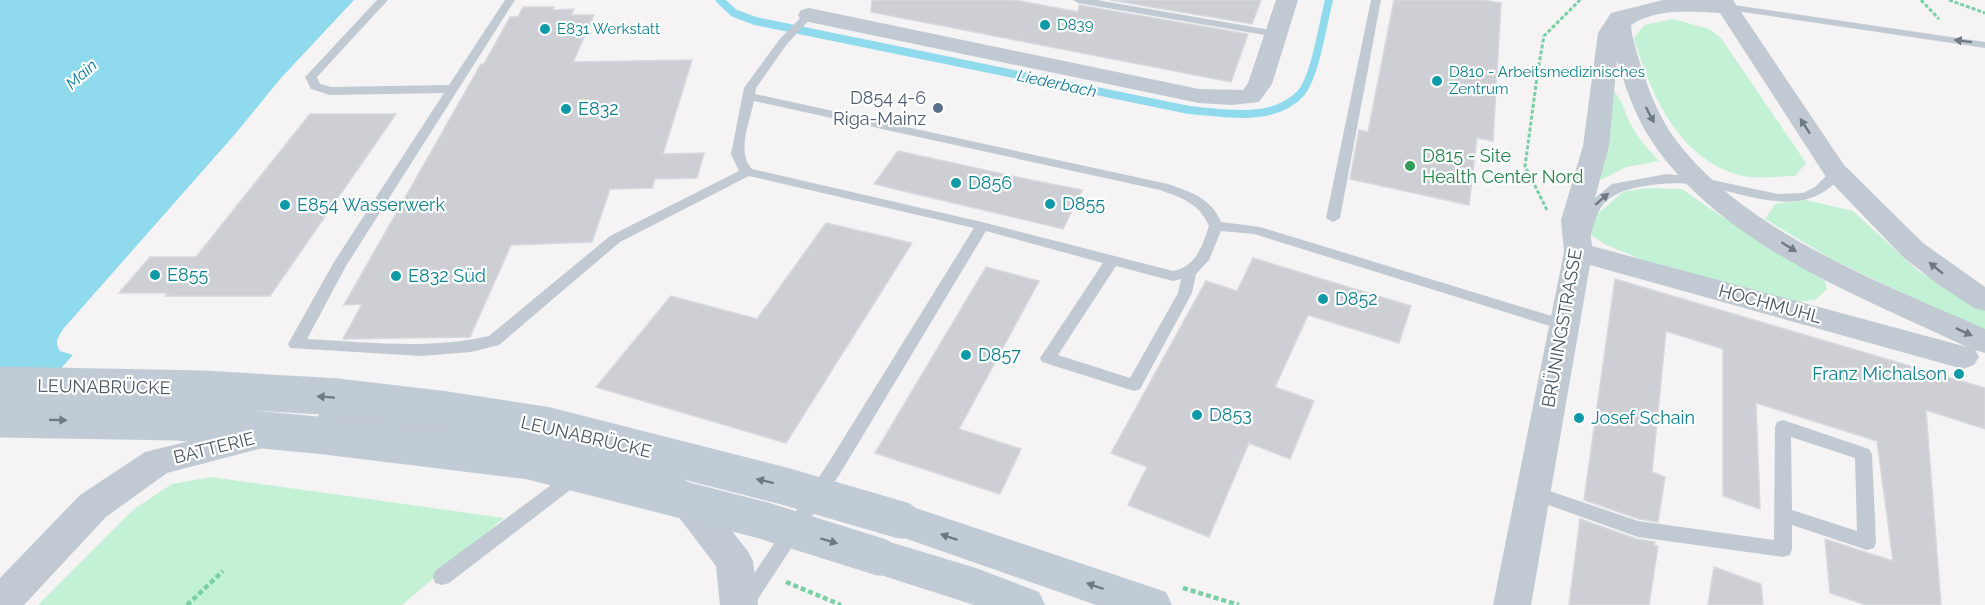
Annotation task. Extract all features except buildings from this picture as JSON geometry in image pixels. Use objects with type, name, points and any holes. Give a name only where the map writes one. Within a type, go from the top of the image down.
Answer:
[{"type":"main road","name":"LEUNABRÜCKE","points":[[0,386],[214,389],[338,397],[440,409],[544,425],[784,486],[901,520],[1151,605]]},
{"type":"main road","name":"LEUNABRÜCKE","points":[[0,419],[178,422],[359,440],[530,461],[762,520],[976,587],[1024,605]]},
{"type":"street","points":[[816,8],[1199,96],[1232,98],[1250,97],[1260,84],[1287,0]]},
{"type":"street","points":[[1974,349],[1802,256],[1758,228],[1698,181],[1664,140],[1644,104],[1621,39],[1619,10],[1688,4],[1725,4],[1837,173],[1913,250],[1949,278],[1985,301]]},
{"type":"street","points":[[1666,6],[1716,26],[1755,49]]},
{"type":"street","name":"BRÜNINGSTRASSE","points":[[1512,605],[1578,252],[1575,220],[1596,146],[1609,33],[1619,10]]},
{"type":"street","name":"HOCHMUHL","points":[[1578,252],[1974,349]]},
{"type":"street","name":"BATTERIE","points":[[0,604],[93,506],[157,462],[327,420],[482,432],[617,459],[684,497],[734,561],[741,605]]},
{"type":"lane","points":[[383,0],[311,77],[315,86],[330,91],[453,89]]},
{"type":"lane","points":[[510,0],[339,265],[296,344],[443,350],[469,348],[494,341],[615,239],[712,188],[748,172]]},
{"type":"lane","points":[[1078,0],[1276,34]]},
{"type":"lane","points":[[1333,218],[1376,0]]},
{"type":"lane","points":[[1725,4],[1985,45]]},
{"type":"lane","points":[[748,96],[1163,187],[1198,200],[1211,212],[1216,226],[1199,267],[1189,274],[1173,276],[982,226],[748,172],[741,165],[737,154],[748,96],[750,88],[783,42],[816,8]]},
{"type":"lane","points":[[1578,252],[1594,206],[1617,187],[1667,178],[1698,181],[1778,198],[1805,197],[1820,190],[1837,173]]},
{"type":"lane","points":[[741,605],[766,574],[835,467],[982,226]]},
{"type":"lane","points":[[1216,226],[1255,230],[1563,325]]},
{"type":"lane","points":[[1113,259],[1048,358],[1134,384],[1185,293],[1189,274]]},
{"type":"lane","points":[[1532,492],[1638,529],[1783,549],[1782,514],[1783,427],[1863,454],[1866,542],[1782,514]]},
{"type":"lane","points":[[442,577],[604,456]]},
{"type":"path","points":[[1578,252],[1547,210],[1525,166],[1544,36],[1580,0]]},
{"type":"path","points":[[1921,0],[1940,20]]},
{"type":"path","points":[[1948,0],[1985,13]]},
{"type":"path","points":[[187,605],[223,571]]},
{"type":"green space","points":[[1673,19],[1709,29],[1721,38],[1806,163],[1795,176],[1759,178],[1739,175],[1699,154],[1683,139],[1658,101],[1634,38],[1644,25]]},
{"type":"green space","points":[[1613,90],[1621,101],[1635,132],[1659,161],[1626,167],[1593,184]]},
{"type":"green space","points":[[1647,188],[1682,189],[1825,281],[1827,289],[1815,300],[1794,302],[1646,261],[1606,245],[1591,235],[1596,215],[1623,192]]},
{"type":"green space","points":[[1806,200],[1853,211],[1917,270],[1985,311],[1985,332],[1833,260],[1765,219],[1775,204]]},
{"type":"green space","points":[[211,477],[504,518],[402,605],[38,605],[134,509],[172,484]]},
{"type":"water","name":"Main","points":[[0,0],[354,0],[281,78],[236,133],[64,328],[57,339],[58,348],[60,351],[73,355],[0,435]]},
{"type":"waterway","name":"Liederbach","points":[[720,0],[734,13],[755,21],[1189,110],[1233,114],[1277,109],[1301,93],[1314,63],[1329,0]]},
{"type":"place","name":"D839","points":[[1045,25]]},
{"type":"place","name":"E831 Werkstatt","points":[[545,29]]},
{"type":"place","name":"D810 - Arbeitsmedizinisches Zentrum","points":[[1437,81]]},
{"type":"place","name":"D854 4-6 Riga-Mainz","points":[[938,108]]},
{"type":"place","name":"E832","points":[[566,109]]},
{"type":"place","name":"D815 - Site Health Center Nord","points":[[1410,166]]},
{"type":"place","name":"D856","points":[[956,183]]},
{"type":"place","name":"D855","points":[[1050,204]]},
{"type":"place","name":"E854 Wasserwerk","points":[[285,205]]},
{"type":"place","name":"E855","points":[[155,275]]},
{"type":"place","name":"E832 Süd","points":[[396,276]]},
{"type":"place","name":"D852","points":[[1323,299]]},
{"type":"place","name":"D857","points":[[966,355]]},
{"type":"place","name":"Franz Michalson","points":[[1959,374]]},
{"type":"place","name":"D853","points":[[1197,415]]},
{"type":"place","name":"Josef Schain","points":[[1579,418]]}]
